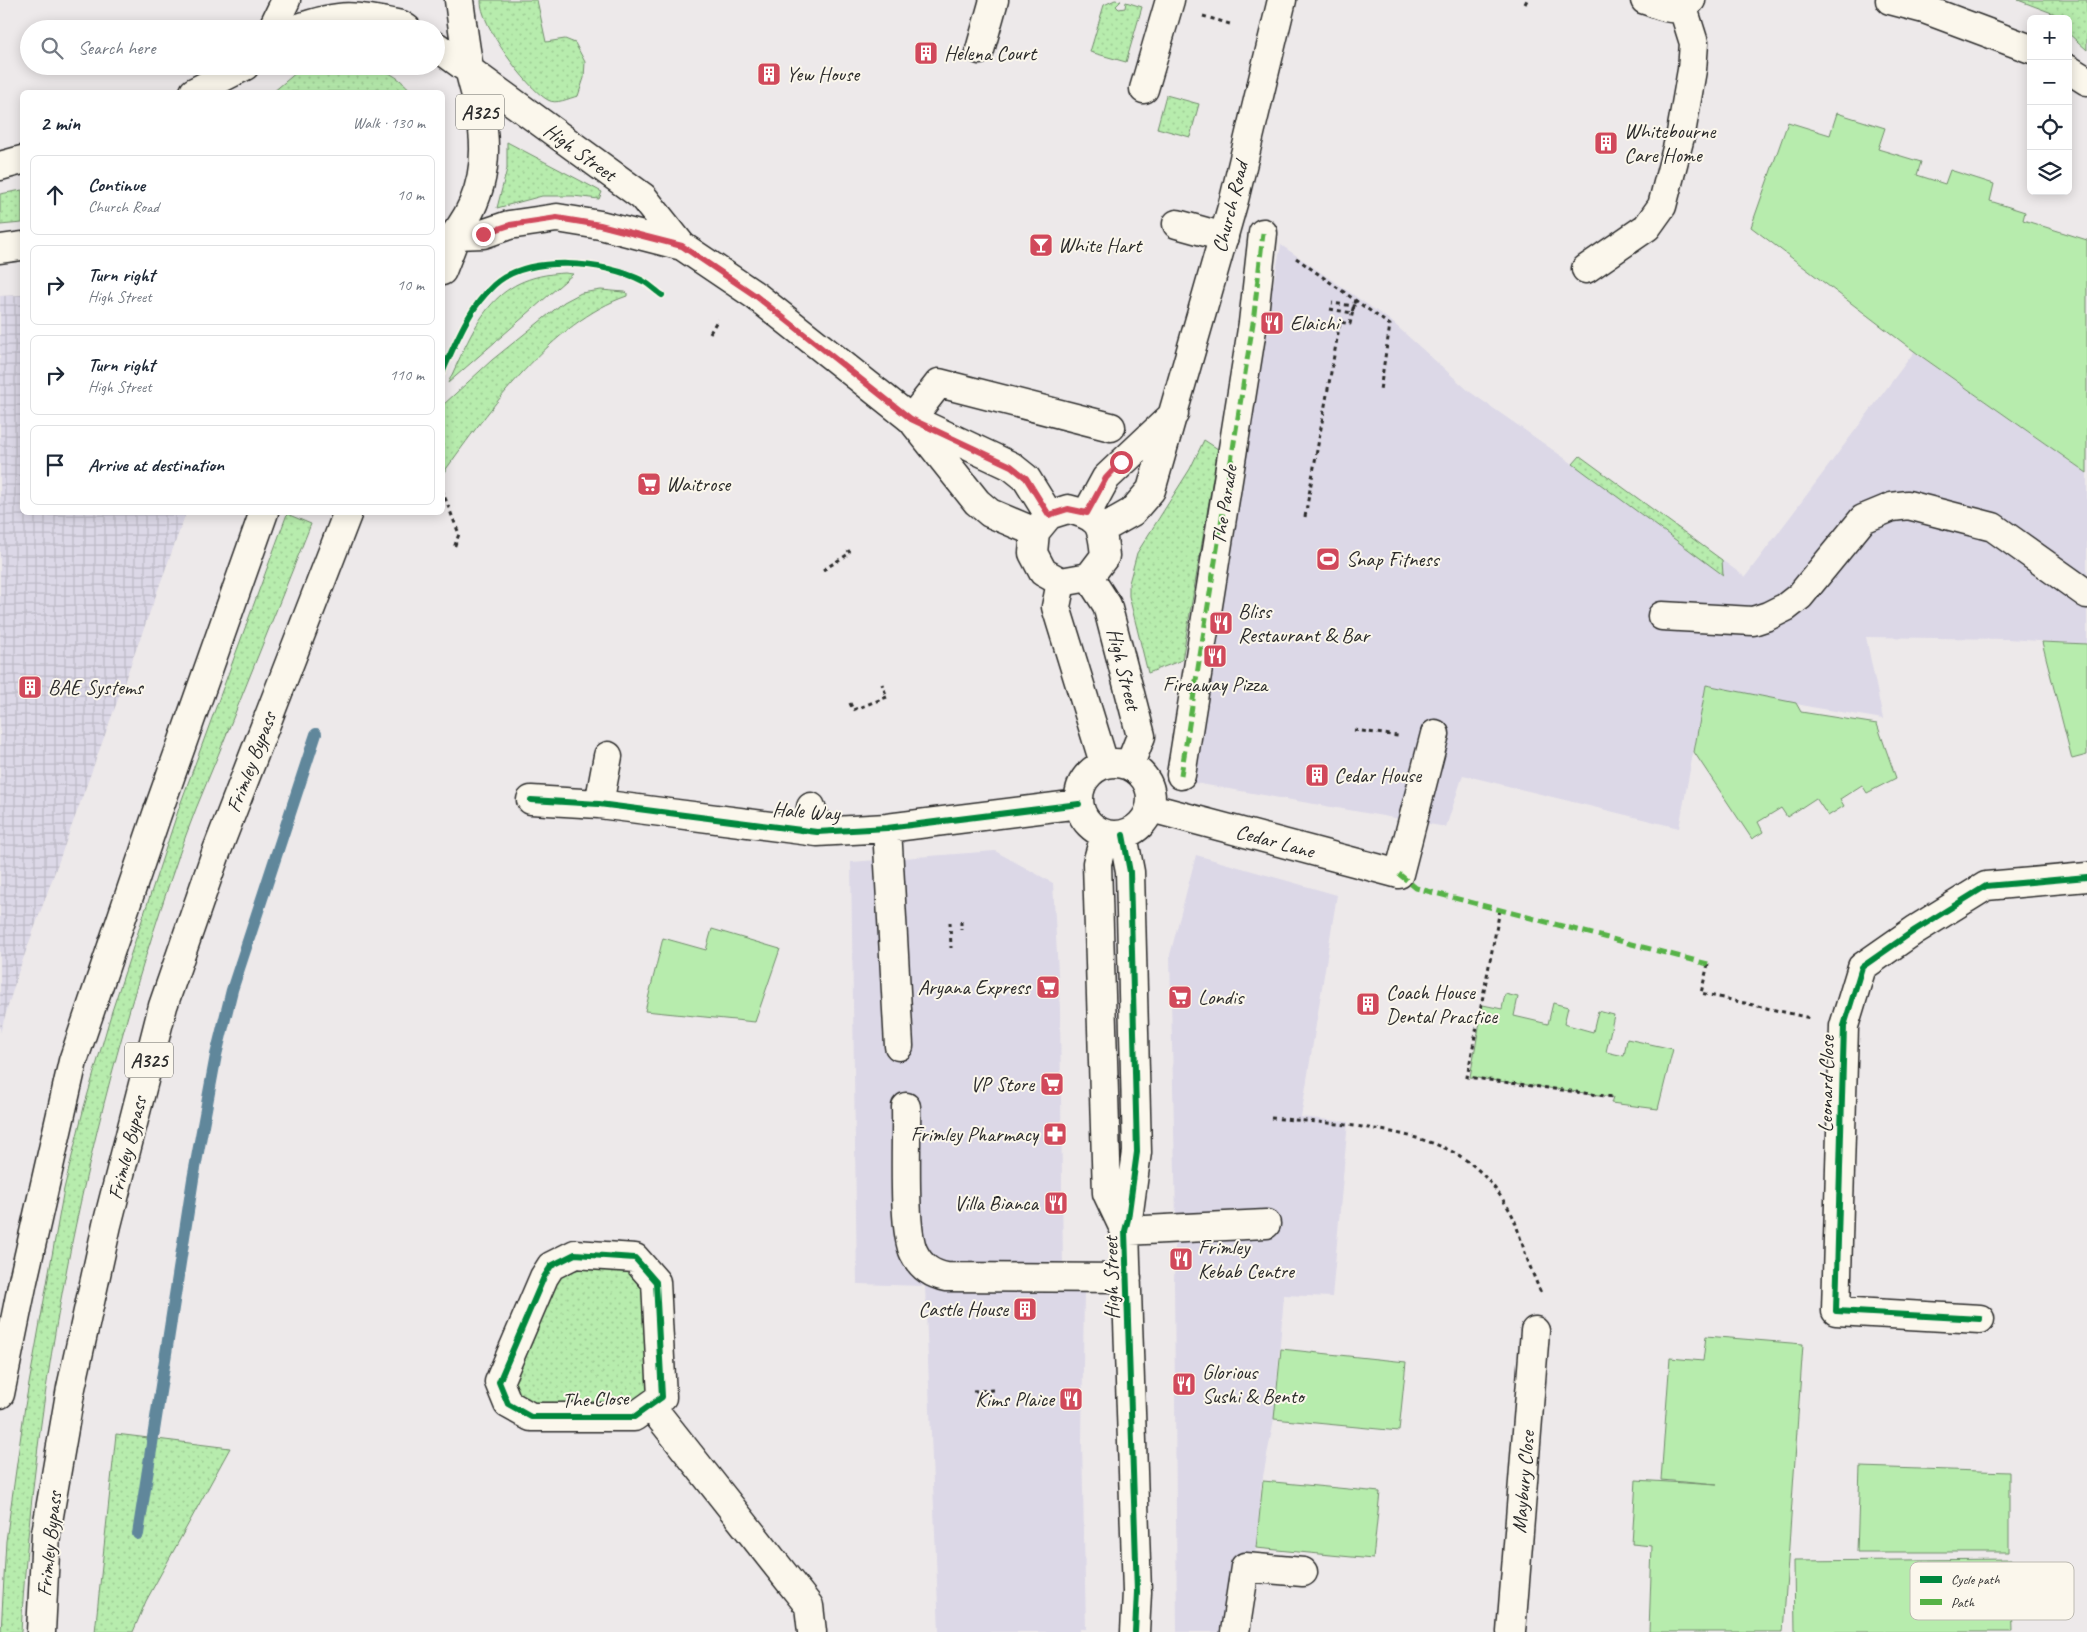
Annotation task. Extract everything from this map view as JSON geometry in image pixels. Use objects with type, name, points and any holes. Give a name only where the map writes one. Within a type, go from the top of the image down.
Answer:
[{"type":"street","points":[[276,20],[286,0]]},
{"type":"street","name":"A325","points":[[445,259],[449,242],[477,198],[485,156],[480,114],[469,69],[459,0]]},
{"type":"street","points":[[980,50],[994,0]]},
{"type":"street","points":[[1144,89],[1170,0]]},
{"type":"street","name":"Church Road","points":[[1094,521],[1132,512],[1151,490],[1224,237],[1282,0]]},
{"type":"street","points":[[1586,269],[1647,227],[1662,206],[1681,133],[1692,70],[1694,43],[1687,4],[1676,10],[1645,0]]},
{"type":"street","points":[[1890,0],[1924,9],[2027,48]]},
{"type":"street","points":[[321,20],[362,16],[376,20]]},
{"type":"street","name":"High Street","points":[[445,52],[642,198],[682,246],[756,296],[911,419],[977,502],[990,513],[1042,523]]},
{"type":"street","points":[[2072,72],[2087,81]]},
{"type":"street","points":[[198,90],[228,75]]},
{"type":"street","points":[[228,90],[239,75]]},
{"type":"street","points":[[0,166],[20,161]]},
{"type":"street","name":"High Street","points":[[449,242],[510,225],[557,218],[600,225],[682,246]]},
{"type":"street","points":[[1177,224],[1224,237]]},
{"type":"street","name":"The Parade","points":[[1181,776],[1254,323],[1263,234]]},
{"type":"street","points":[[0,249],[20,246]]},
{"type":"street","points":[[911,419],[942,376],[1111,427]]},
{"type":"street","points":[[1094,521],[1068,509],[1042,523],[1033,553],[1043,572],[1061,582],[1089,577],[1105,556],[1094,521],[1106,478],[1174,414]]},
{"type":"street","name":"High Street","points":[[911,419],[1011,466],[1026,478],[1042,523]]},
{"type":"street","points":[[1662,616],[1753,621],[1768,616],[1786,607],[1800,596],[1863,519],[1892,507],[1908,505],[1993,527],[2087,594]]},
{"type":"street","points":[[0,1394],[23,1281],[74,1061],[157,814],[263,515]]},
{"type":"street","name":"Frimley Bypass","points":[[41,1632],[46,1533],[71,1388],[107,1225],[163,1006],[216,853],[347,515]]},
{"type":"street","name":"High Street","points":[[1089,577],[1107,605],[1141,736],[1117,764]]},
{"type":"street","points":[[1061,582],[1056,607],[1117,764],[1149,782],[1152,808],[1141,826],[1114,835],[1087,823],[1079,804],[1083,779],[1117,764]]},
{"type":"street","name":"Cedar Lane","points":[[1152,808],[1398,874],[1435,734]]},
{"type":"street","points":[[599,804],[608,756]]},
{"type":"street","name":"Hale Way","points":[[531,800],[815,819],[887,828],[1079,804]]},
{"type":"street","points":[[887,828],[898,1046]]},
{"type":"street","name":"High Street","points":[[1114,835],[1097,863],[1104,1144],[1107,1193],[1125,1231],[1136,1592],[1135,1632]]},
{"type":"street","name":"Leonard Close","points":[[1980,1319],[1836,1311],[1844,1026],[1862,967],[1986,886],[2087,877]]},
{"type":"street","points":[[906,1107],[908,1232],[913,1252],[921,1265],[932,1274],[946,1276],[1126,1278]]},
{"type":"street","points":[[1125,1231],[1266,1224]]},
{"type":"street","name":"The Close","points":[[575,1254],[635,1258],[656,1282],[662,1398],[651,1406],[634,1417],[530,1417],[508,1404],[499,1382],[550,1266],[575,1254]]},
{"type":"street","name":"Maybury Close","points":[[1511,1632],[1535,1331]]},
{"type":"street","name":"The Close","points":[[651,1406],[809,1606],[812,1632]]},
{"type":"street","points":[[1235,1632],[1245,1567],[1303,1572]]},
{"type":"path","points":[[1263,234],[1390,325],[1380,390]]},
{"type":"path","points":[[1330,309],[1352,313],[1355,299]]},
{"type":"path","points":[[1305,517],[1340,322],[1350,324],[1354,306],[1332,302]]},
{"type":"path","points":[[710,333],[718,319]]},
{"type":"path","points":[[445,498],[459,534],[454,548]]},
{"type":"path","points":[[823,570],[850,553],[848,550]]},
{"type":"path","points":[[850,703],[853,710],[887,697],[882,684]]},
{"type":"path","points":[[1354,730],[1402,737]]},
{"type":"path","points":[[1500,910],[1466,1077],[1613,1097]]},
{"type":"path","points":[[950,922],[952,948]]},
{"type":"path","points":[[961,922],[961,930]]},
{"type":"path","points":[[1708,964],[1700,994],[1814,1019]]},
{"type":"path","points":[[1271,1118],[1339,1124],[1390,1132],[1440,1146],[1461,1157],[1478,1169],[1497,1191],[1512,1213],[1541,1293]]},
{"type":"path","points":[[973,1391],[995,1390]]},
{"type":"shaded area","points":[[1281,245],[1391,321],[1470,392],[1573,464],[1745,577],[1914,352],[2087,473],[2087,644],[2007,639],[1866,637],[1883,719],[1811,707],[1706,685],[1679,828],[1463,775],[1446,827],[1189,782],[1259,357]]},
{"type":"shaded area","points":[[20,295],[20,515],[185,515],[18,973],[0,1033],[0,296]]},
{"type":"shaded area","points":[[995,851],[1053,883],[1060,1009],[1063,1268],[1084,1290],[1082,1442],[1086,1629],[1080,1629],[1080,1632],[939,1632],[925,1286],[857,1284],[851,862]]},
{"type":"shaded area","points":[[1196,855],[1337,895],[1301,1117],[1348,1122],[1332,1297],[1284,1295],[1274,1419],[1261,1487],[1256,1548],[1245,1600],[1241,1632],[1177,1632],[1174,1282],[1176,1218],[1170,955]]},
{"type":"green space","points":[[481,0],[537,0],[546,42],[565,39],[575,43],[585,62],[584,78],[578,96],[563,101],[551,101],[528,83],[496,39],[482,10]]},
{"type":"green space","points":[[1115,0],[1121,1],[1116,6],[1119,9],[1125,8],[1126,2],[1142,7],[1126,62],[1090,52],[1104,5]]},
{"type":"green space","points":[[2018,0],[2087,0],[2087,50],[2072,37],[2072,15],[2057,15]]},
{"type":"green space","points":[[293,75],[392,75],[410,90],[275,90]]},
{"type":"green space","points":[[1166,95],[1199,104],[1190,137],[1157,128]]},
{"type":"green space","points":[[1837,113],[1885,128],[1878,149],[1921,162],[1917,175],[1945,184],[1950,170],[1994,184],[1990,201],[2025,212],[2023,220],[2087,240],[2087,473],[1918,354],[1751,227],[1788,122],[1830,135]]},
{"type":"green space","points":[[507,142],[602,192],[599,199],[573,196],[542,196],[497,208],[507,169]]},
{"type":"green space","points":[[20,190],[20,223],[0,225],[0,194]]},
{"type":"green space","points":[[573,274],[448,383],[478,323],[489,307],[502,294],[519,283],[540,276]]},
{"type":"green space","points":[[601,290],[624,292],[627,293],[627,296],[600,308],[573,325],[548,347],[502,396],[445,471],[445,403],[492,360],[564,302],[581,293]]},
{"type":"green space","points":[[1204,440],[1218,449],[1182,660],[1148,673],[1129,596],[1129,583],[1137,553],[1190,469]]},
{"type":"green space","points":[[1580,456],[1722,560],[1723,575],[1573,464]]},
{"type":"green space","points":[[287,515],[311,524],[186,835],[153,932],[124,1030],[98,1128],[75,1228],[56,1328],[40,1429],[29,1530],[21,1632],[1,1632],[6,1541],[25,1406],[64,1189],[84,1107],[112,1011],[180,805]]},
{"type":"green space","points":[[2042,642],[2087,644],[2087,755],[2072,759]]},
{"type":"green space","points":[[1706,685],[1796,703],[1801,712],[1877,724],[1896,778],[1867,793],[1862,785],[1840,799],[1844,806],[1828,816],[1816,798],[1787,817],[1781,808],[1758,822],[1763,832],[1752,839],[1694,752]]},
{"type":"green space","points":[[712,929],[780,949],[755,1022],[645,1011],[663,938],[706,950]]},
{"type":"green space","points":[[1505,994],[1518,997],[1514,1016],[1548,1024],[1553,1003],[1568,1007],[1564,1024],[1593,1032],[1598,1011],[1614,1015],[1606,1052],[1624,1056],[1627,1039],[1673,1049],[1658,1109],[1611,1103],[1613,1097],[1470,1077],[1483,1005],[1502,1009]]},
{"type":"green space","points":[[581,1269],[630,1272],[642,1282],[654,1379],[647,1393],[637,1404],[533,1405],[520,1397],[512,1388],[525,1347],[560,1274]]},
{"type":"green space","points":[[1706,1336],[1803,1344],[1783,1632],[1649,1632],[1652,1546],[1632,1544],[1636,1480],[1717,1485],[1661,1480],[1670,1358],[1703,1361]]},
{"type":"green space","points":[[1281,1349],[1406,1362],[1399,1431],[1274,1419]]},
{"type":"green space","points":[[116,1434],[230,1448],[146,1601],[133,1632],[95,1632]]},
{"type":"green space","points":[[1860,1467],[2009,1472],[2009,1552],[1857,1552]]},
{"type":"green space","points":[[1263,1481],[1380,1492],[1373,1559],[1256,1548]]},
{"type":"green space","points":[[2011,1559],[2011,1562],[1910,1562],[1910,1620],[2013,1620],[2013,1632],[1795,1632],[1794,1561]]},
{"type":"waterway","points":[[138,1534],[193,1179],[216,1055],[232,990],[316,734]]},
{"type":"marked path","points":[[1181,775],[1253,323],[1263,233]]},
{"type":"marked path","points":[[1399,874],[1416,888],[1708,964]]},
{"type":"cycle path","points":[[445,366],[463,326],[485,294],[509,275],[526,268],[546,265],[588,265],[627,274],[643,281],[662,295]]},
{"type":"cycle path","points":[[531,800],[599,804],[817,832],[887,828],[1079,804]]},
{"type":"cycle path","points":[[1123,835],[1130,872],[1137,1152],[1125,1231],[1137,1592],[1135,1632]]},
{"type":"cycle path","points":[[1980,1319],[1836,1311],[1844,1026],[1862,967],[1915,930],[1986,886],[2087,877]]},
{"type":"cycle path","points":[[575,1254],[635,1258],[656,1282],[662,1397],[634,1417],[531,1417],[508,1404],[499,1382],[544,1277],[551,1266],[575,1254]]},
{"type":"place","name":"Helena Court","points":[[926,53]]},
{"type":"place","name":"Yew House","points":[[769,74]]},
{"type":"place","name":"Whitebourne Care Home","points":[[1606,143]]},
{"type":"place","name":"White Hart","points":[[1041,245]]},
{"type":"place","name":"Elaichi","points":[[1272,323]]},
{"type":"place","name":"Waitrose","points":[[649,484]]},
{"type":"place","name":"Snap Fitness","points":[[1328,559]]},
{"type":"place","name":"Bliss Restaurant & Bar","points":[[1221,623]]},
{"type":"place","name":"Fireaway Pizza","points":[[1215,656]]},
{"type":"place","name":"BAE Systems","points":[[30,687]]},
{"type":"place","name":"Cedar House","points":[[1317,775]]},
{"type":"place","name":"Aryana Express","points":[[1048,987]]},
{"type":"place","name":"Londis","points":[[1180,997]]},
{"type":"place","name":"Coach House Dental Practice","points":[[1368,1004]]},
{"type":"place","name":"VP Store","points":[[1052,1084]]},
{"type":"place","name":"Frimley Pharmacy","points":[[1055,1134]]},
{"type":"place","name":"Villa Bianca","points":[[1056,1203]]},
{"type":"place","name":"Frimley Kebab Centre","points":[[1181,1259]]},
{"type":"place","name":"Castle House","points":[[1025,1309]]},
{"type":"place","name":"Glorious Sushi & Bento","points":[[1184,1384]]},
{"type":"place","name":"Kims Plaice","points":[[1071,1399]]},
{"type":"route","points":[[483,234],[536,219],[557,218],[600,225],[682,246],[756,296],[911,419],[1011,466],[1026,478],[1049,515],[1068,509],[1087,513],[1106,478],[1121,462]]}]
